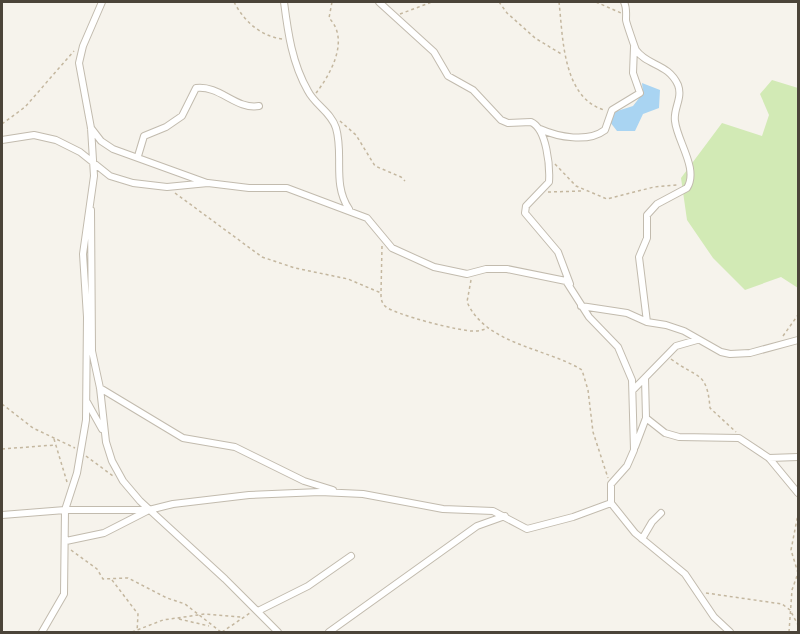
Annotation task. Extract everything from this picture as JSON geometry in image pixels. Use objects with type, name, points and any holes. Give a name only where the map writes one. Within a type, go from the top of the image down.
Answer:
[{"type":"street","points":[[42,633],[64,594],[65,510],[77,473],[86,401],[87,317],[83,254],[94,179],[92,128],[80,63],[83,46],[102,2]]},
{"type":"street","points":[[284,2],[294,61],[312,97],[329,115],[337,134],[339,188],[349,210]]},
{"type":"street","points":[[380,2],[434,52],[448,76],[473,90],[501,120],[508,123],[531,122],[552,134],[588,137],[607,128],[610,112],[640,93],[632,64],[634,47],[624,2]]},
{"type":"street","points":[[634,47],[643,56],[665,68],[673,76],[680,91],[675,122],[690,178],[687,188],[657,204],[647,215],[647,238],[639,257],[647,322]]},
{"type":"street","points":[[138,156],[144,136],[166,127],[182,116],[196,88],[213,90],[246,106],[259,106]]},
{"type":"street","points":[[92,128],[106,145],[208,183]]},
{"type":"street","points":[[540,129],[545,138],[548,185],[526,206],[525,213],[558,252],[570,287],[581,306],[618,347],[627,365],[633,390],[634,450]]},
{"type":"street","points":[[2,140],[40,136],[67,144],[114,178],[167,187],[208,183],[249,188],[287,188],[349,210],[373,223],[392,248],[417,261],[449,270],[472,273],[486,269],[515,270],[563,280],[570,287]]},
{"type":"street","points":[[90,203],[93,262],[92,346],[100,388],[107,450],[123,481],[149,510],[258,611],[278,633]]},
{"type":"street","points":[[581,306],[627,313],[647,322],[684,331],[721,352],[737,355],[798,340]]},
{"type":"street","points":[[633,390],[682,343],[698,340]]},
{"type":"street","points":[[645,378],[646,418],[627,466],[611,484],[611,503],[642,539],[685,574],[714,617],[730,633]]},
{"type":"street","points":[[100,388],[183,438],[235,447],[304,481],[344,493],[443,509],[493,511],[527,529],[578,516],[611,503]]},
{"type":"street","points":[[86,401],[104,432]]},
{"type":"street","points":[[646,418],[665,433],[679,437],[739,438],[769,458],[798,493]]},
{"type":"street","points":[[769,458],[798,457]]},
{"type":"street","points":[[66,543],[104,533],[149,510],[173,504],[257,494],[344,493]]},
{"type":"street","points":[[2,515],[65,510],[149,510]]},
{"type":"street","points":[[642,539],[652,522],[662,513]]},
{"type":"street","points":[[329,633],[477,526],[505,516]]},
{"type":"street","points":[[258,611],[308,586],[351,556]]},
{"type":"path","points":[[234,2],[246,21],[258,31],[273,38],[289,40]]},
{"type":"path","points":[[312,97],[330,76],[336,57],[334,24],[329,18],[332,2]]},
{"type":"path","points":[[394,16],[432,2]]},
{"type":"path","points":[[499,2],[507,13],[535,38],[564,56]]},
{"type":"path","points":[[559,2],[564,56],[571,76],[588,102],[610,112]]},
{"type":"path","points":[[596,2],[626,18]]},
{"type":"path","points":[[2,124],[25,107],[63,61],[83,46]]},
{"type":"path","points":[[329,115],[352,130],[375,166],[405,181]]},
{"type":"path","points":[[553,159],[565,176],[583,191]]},
{"type":"path","points":[[541,193],[583,191],[607,199],[666,184],[687,188]]},
{"type":"path","points":[[167,187],[262,257],[280,264],[348,279],[381,293]]},
{"type":"path","points":[[383,239],[381,300],[387,308],[407,316],[473,332],[489,327]]},
{"type":"path","points":[[472,273],[467,302],[480,322],[582,370],[586,376],[593,432],[611,484]]},
{"type":"path","points":[[777,344],[798,315]]},
{"type":"path","points":[[666,356],[702,378],[710,393],[711,408],[731,425],[739,438]]},
{"type":"path","points":[[2,404],[17,418],[54,439],[81,450],[103,470],[123,481]]},
{"type":"path","points":[[54,439],[69,492]]},
{"type":"path","points":[[2,449],[56,445]]},
{"type":"path","points":[[789,633],[792,590],[798,573],[791,550],[798,514]]},
{"type":"path","points":[[66,543],[97,569],[102,579],[128,578],[167,598],[185,604],[221,633],[241,617],[258,611]]},
{"type":"path","points":[[111,579],[138,614],[137,631]]},
{"type":"path","points":[[696,591],[772,602],[790,610],[798,625]]},
{"type":"path","points":[[132,633],[157,621],[199,615],[241,617]]},
{"type":"path","points":[[179,619],[210,626]]},
{"type":"green space","points":[[772,80],[798,88],[798,288],[781,277],[745,290],[713,258],[687,220],[681,178],[722,123],[762,136],[769,115],[760,94]]},
{"type":"water","points":[[642,83],[660,90],[659,108],[643,114],[635,131],[617,131],[610,122],[614,112],[633,106],[643,93]]}]
